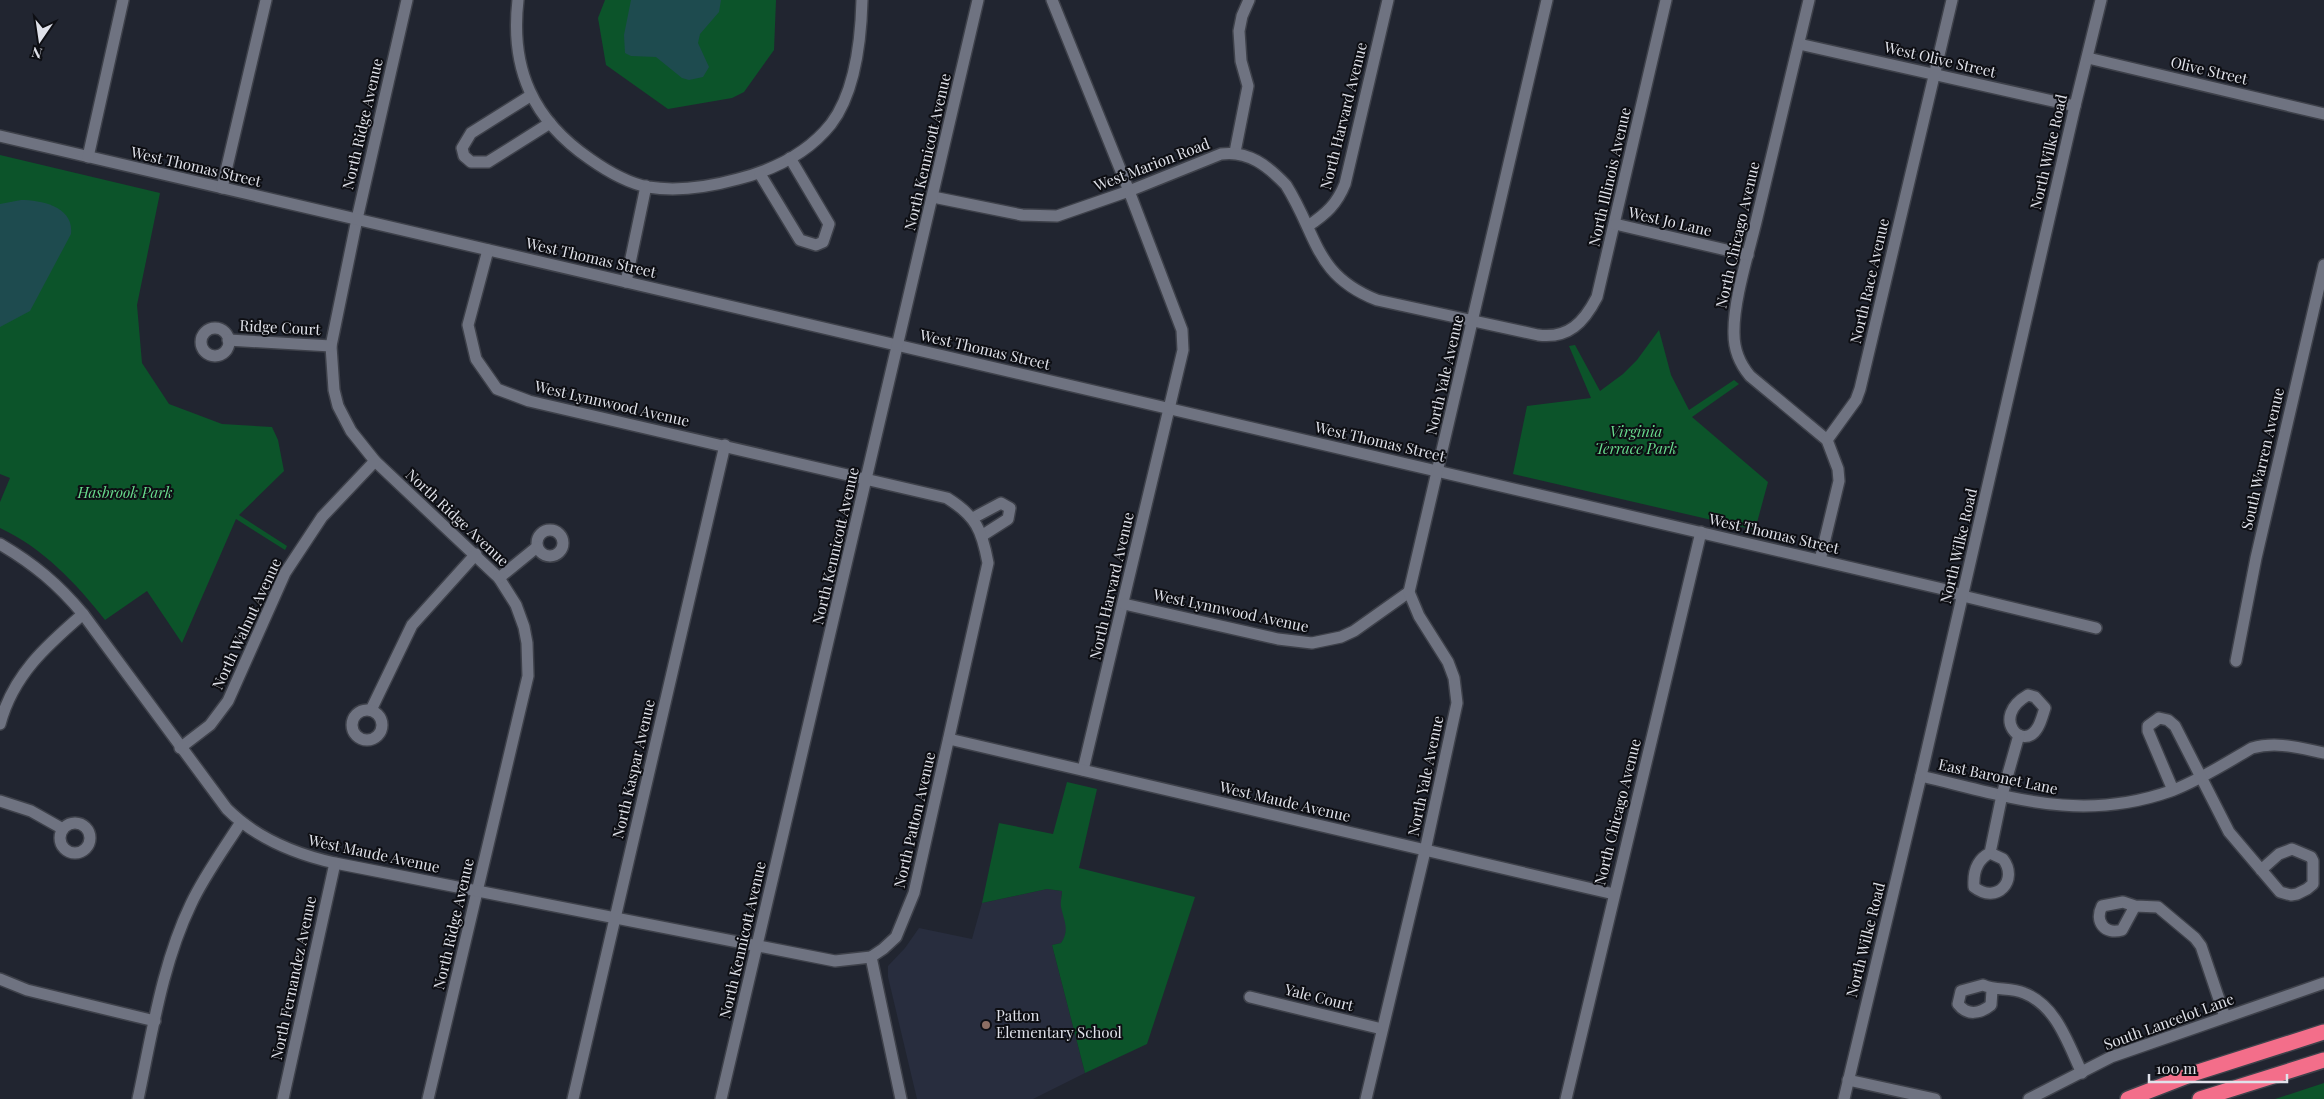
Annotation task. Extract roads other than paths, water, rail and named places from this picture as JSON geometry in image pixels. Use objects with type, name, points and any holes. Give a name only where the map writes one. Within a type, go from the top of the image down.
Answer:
[{"type":"highway","points":[[2128,1099],[2195,1073],[2324,1032]]},
{"type":"highway","points":[[2200,1099],[2324,1060]]},
{"type":"street","points":[[88,157],[123,0]]},
{"type":"street","points":[[222,188],[266,0]]},
{"type":"street","name":"North Ridge Avenue","points":[[407,0],[357,219],[331,346],[331,364],[338,406],[351,431],[374,461],[500,578],[516,605],[524,627],[527,643],[528,676],[428,1099]]},
{"type":"street","points":[[518,0],[516,43],[518,60],[530,96],[550,123],[581,153],[616,175],[646,186],[700,188],[760,174],[808,147],[832,122],[844,100],[856,58],[862,0]]},
{"type":"street","name":"North Kennicott Avenue","points":[[721,1099],[978,0]]},
{"type":"street","name":"North Harvard Avenue","points":[[1052,0],[1129,191],[1182,330],[1182,350],[1124,604],[1083,770]]},
{"type":"street","points":[[1249,0],[1242,16],[1240,31],[1241,61],[1248,86],[1235,152],[1246,154],[1276,174],[1293,195],[1331,270],[1358,292],[1377,300],[1472,320]]},
{"type":"street","name":"North Harvard Avenue","points":[[1308,226],[1335,205],[1345,184],[1388,0]]},
{"type":"street","name":"North Yale Avenue","points":[[1366,1099],[1425,851],[1457,704],[1454,678],[1448,662],[1419,616],[1409,592],[1547,0]]},
{"type":"street","name":"North Illinois Avenue","points":[[1472,320],[1549,337],[1564,334],[1582,322],[1588,314],[1597,297],[1666,0]]},
{"type":"street","name":"North Chicago Avenue","points":[[1809,0],[1748,255],[1735,318],[1734,335],[1742,366],[1750,376],[1827,440]]},
{"type":"street","name":"North Race Avenue","points":[[1827,440],[1856,400],[1860,389],[1952,0]]},
{"type":"street","name":"North Wilke Road","points":[[1844,1099],[2101,0]]},
{"type":"street","name":"West Olive Street","points":[[1799,44],[2075,106]]},
{"type":"street","name":"Olive Street","points":[[2088,58],[2324,114]]},
{"type":"street","points":[[530,96],[471,133],[462,148],[464,156],[471,162],[488,162],[550,123]]},
{"type":"street","name":"West Thomas Street","points":[[0,136],[1701,532],[1947,590],[1963,596],[2096,628]]},
{"type":"street","name":"West Marion Road","points":[[933,197],[1022,214],[1057,216],[1129,191],[1221,154],[1235,152]]},
{"type":"street","points":[[760,174],[800,240],[816,245],[823,242],[829,224],[790,158]]},
{"type":"street","points":[[626,282],[646,186]]},
{"type":"street","name":"West Jo Lane","points":[[1615,224],[1748,255]]},
{"type":"street","name":"West Lynnwood Avenue","points":[[488,250],[468,325],[476,359],[497,389],[529,401],[725,445],[867,480]]},
{"type":"street","name":"South Warren Avenue","points":[[2236,661],[2256,558],[2324,265]]},
{"type":"street","name":"Ridge Court","points":[[228,340],[331,346]]},
{"type":"street","points":[[1820,560],[1839,481],[1838,469],[1827,440]]},
{"type":"street","name":"North Kaspar Avenue","points":[[573,1099],[725,445]]},
{"type":"street","name":"North Walnut Avenue","points":[[180,748],[210,725],[228,701],[285,573],[322,517],[374,461]]},
{"type":"street","name":"North Patton Avenue","points":[[867,480],[947,498],[973,518],[983,535],[988,563],[914,893],[908,912],[896,937],[871,957]]},
{"type":"street","points":[[973,518],[1001,504],[1010,508],[1008,519],[983,535]]},
{"type":"street","name":"North Chicago Avenue","points":[[1566,1099],[1701,532]]},
{"type":"street","name":"West Maude Avenue","points":[[0,544],[26,559],[59,585],[83,614],[216,797],[240,822],[265,837],[308,857],[335,864],[835,961],[871,957]]},
{"type":"street","points":[[500,578],[537,548]]},
{"type":"street","points":[[371,710],[412,625],[476,554]]},
{"type":"street","name":"West Lynnwood Avenue","points":[[1124,604],[1278,639],[1312,643],[1341,637],[1354,631],[1409,592]]},
{"type":"street","points":[[0,724],[13,691],[36,656],[83,614]]},
{"type":"street","points":[[2173,790],[2148,731],[2148,726],[2159,718],[2168,720],[2175,726],[2202,775],[2229,832],[2261,870],[2280,892],[2290,895],[2308,889],[2313,880],[2311,857],[2292,849],[2280,854],[2261,870]]},
{"type":"street","points":[[1990,853],[2002,795],[2019,735]]},
{"type":"street","name":"West Maude Avenue","points":[[949,739],[1614,894]]},
{"type":"street","name":"East Baronet Lane","points":[[1921,776],[2038,803],[2095,807],[2126,804],[2173,790],[2252,748],[2264,744],[2276,744],[2324,753]]},
{"type":"street","points":[[0,801],[31,811],[63,829]]},
{"type":"street","points":[[138,1099],[174,947],[185,916],[240,822]]},
{"type":"street","name":"North Fernandez Avenue","points":[[283,1099],[335,864]]},
{"type":"street","points":[[2135,906],[2158,907],[2195,938],[2201,946],[2225,1017]]},
{"type":"street","points":[[871,957],[901,1099]]},
{"type":"street","points":[[0,979],[27,990],[155,1021]]},
{"type":"street","name":"South Lancelot Lane","points":[[2028,1099],[2111,1057],[2324,983]]},
{"type":"street","points":[[1992,990],[2011,989],[2024,992],[2038,999],[2050,1010],[2082,1073]]},
{"type":"street","name":"Yale Court","points":[[1250,997],[1382,1029]]},
{"type":"street","points":[[1848,1080],[1935,1099]]},
{"type":"place","name":"Patton Elementary School","points":[[986,1025]]},
{"type":"park label","name":"Virginia Terrace Park","points":[[1636,440]]},
{"type":"park label","name":"Hasbrook Park","points":[[125,493]]}]
